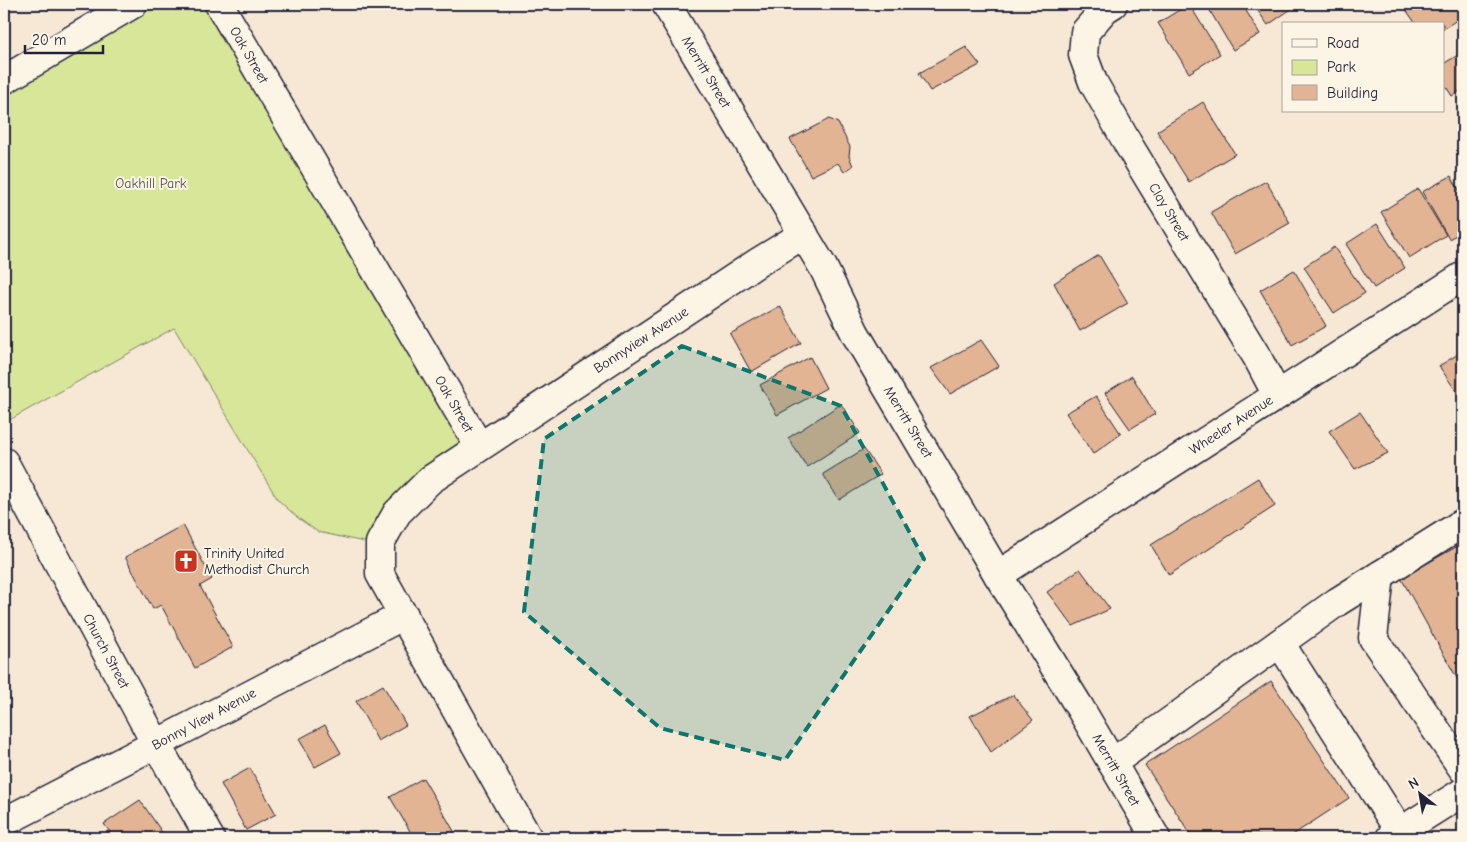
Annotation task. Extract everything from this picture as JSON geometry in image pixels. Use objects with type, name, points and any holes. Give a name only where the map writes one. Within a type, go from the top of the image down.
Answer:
[{"type":"street","points":[[4,80],[133,4]]},
{"type":"street","name":"Oak Street","points":[[219,4],[479,446],[430,480],[397,513],[380,543],[380,574],[528,838]]},
{"type":"street","name":"Merritt Street","points":[[666,4],[823,267],[855,333],[1156,838]]},
{"type":"street","name":"Clay Street","points":[[1113,4],[1105,9],[1085,32],[1083,55],[1093,82],[1128,144],[1257,357],[1277,395]]},
{"type":"street","name":"Bonnyview Avenue","points":[[479,446],[804,234]]},
{"type":"street","name":"Wheeler Avenue","points":[[998,574],[1463,276]]},
{"type":"street","name":"Church Street","points":[[4,462],[156,744],[210,838]]},
{"type":"street","points":[[1112,763],[1337,602],[1463,523]]},
{"type":"street","points":[[1380,575],[1374,638],[1463,769]]},
{"type":"street","name":"Bonny View Avenue","points":[[4,822],[404,615]]},
{"type":"street","points":[[1280,643],[1395,835],[1463,792]]},
{"type":"highlighted area","points":[[682,346],[841,406],[924,559],[785,760],[660,728],[524,612],[544,439]]},
{"type":"green space","name":"Oakhill Park","points":[[138,4],[216,4],[471,443],[373,544],[318,532],[298,518],[278,500],[174,328],[4,423],[4,83]]},
{"type":"building","points":[[1189,4],[1220,54],[1189,73],[1158,23]]},
{"type":"building","points":[[1206,4],[1242,4],[1260,34],[1233,50]]},
{"type":"building","points":[[1253,4],[1296,4],[1297,5],[1268,25]]},
{"type":"building","points":[[1402,4],[1459,4],[1463,10],[1463,16],[1444,28],[1444,22],[1415,22]]},
{"type":"building","points":[[966,47],[980,65],[930,91],[919,73]]},
{"type":"building","points":[[1463,52],[1463,89],[1452,96],[1444,84],[1444,63]]},
{"type":"building","points":[[1203,102],[1235,154],[1189,182],[1157,131]]},
{"type":"building","points":[[829,119],[838,123],[850,147],[849,156],[853,166],[844,172],[838,163],[811,176],[790,139]]},
{"type":"building","points":[[1451,176],[1463,197],[1463,231],[1449,239],[1422,192]]},
{"type":"building","points":[[1266,181],[1290,223],[1235,254],[1211,212]]},
{"type":"building","points":[[1418,189],[1446,235],[1409,258],[1381,212]]},
{"type":"building","points":[[1377,224],[1405,268],[1374,288],[1346,244]]},
{"type":"building","points":[[1334,247],[1365,293],[1334,313],[1304,267]]},
{"type":"building","points":[[1099,255],[1128,303],[1080,331],[1054,283]]},
{"type":"building","points":[[1294,270],[1326,326],[1292,345],[1260,290]]},
{"type":"building","points":[[780,306],[801,343],[751,372],[730,334]]},
{"type":"building","points":[[981,340],[999,366],[950,394],[931,368]]},
{"type":"building","points":[[1463,351],[1463,401],[1439,366]]},
{"type":"building","points":[[810,357],[826,388],[777,415],[760,385]]},
{"type":"building","points":[[1132,376],[1155,414],[1130,429],[1105,393]]},
{"type":"building","points":[[1096,396],[1121,434],[1093,454],[1066,413]]},
{"type":"building","points":[[841,404],[860,433],[807,467],[788,438]]},
{"type":"building","points":[[1360,412],[1388,453],[1355,469],[1329,431]]},
{"type":"building","points":[[864,449],[881,474],[839,500],[823,474]]},
{"type":"building","points":[[1258,478],[1275,506],[1169,575],[1151,545]]},
{"type":"building","points":[[183,525],[212,579],[200,586],[233,647],[195,668],[161,605],[153,609],[125,557]]},
{"type":"building","points":[[1463,543],[1463,689],[1401,578]]},
{"type":"building","points":[[1080,569],[1110,609],[1073,626],[1047,592]]},
{"type":"building","points":[[1271,681],[1349,798],[1288,838],[1193,838],[1145,765]]},
{"type":"building","points":[[383,685],[406,725],[378,741],[356,701]]},
{"type":"building","points":[[1013,695],[1033,720],[991,752],[970,716]]},
{"type":"building","points":[[325,725],[341,753],[315,767],[299,739]]},
{"type":"building","points":[[250,768],[276,814],[246,830],[221,784]]},
{"type":"building","points":[[423,778],[458,838],[414,838],[390,797]]},
{"type":"building","points":[[140,800],[166,838],[114,838],[104,824]]},
{"type":"place","name":"Trinity United Methodist Church","points":[[186,561]]}]
